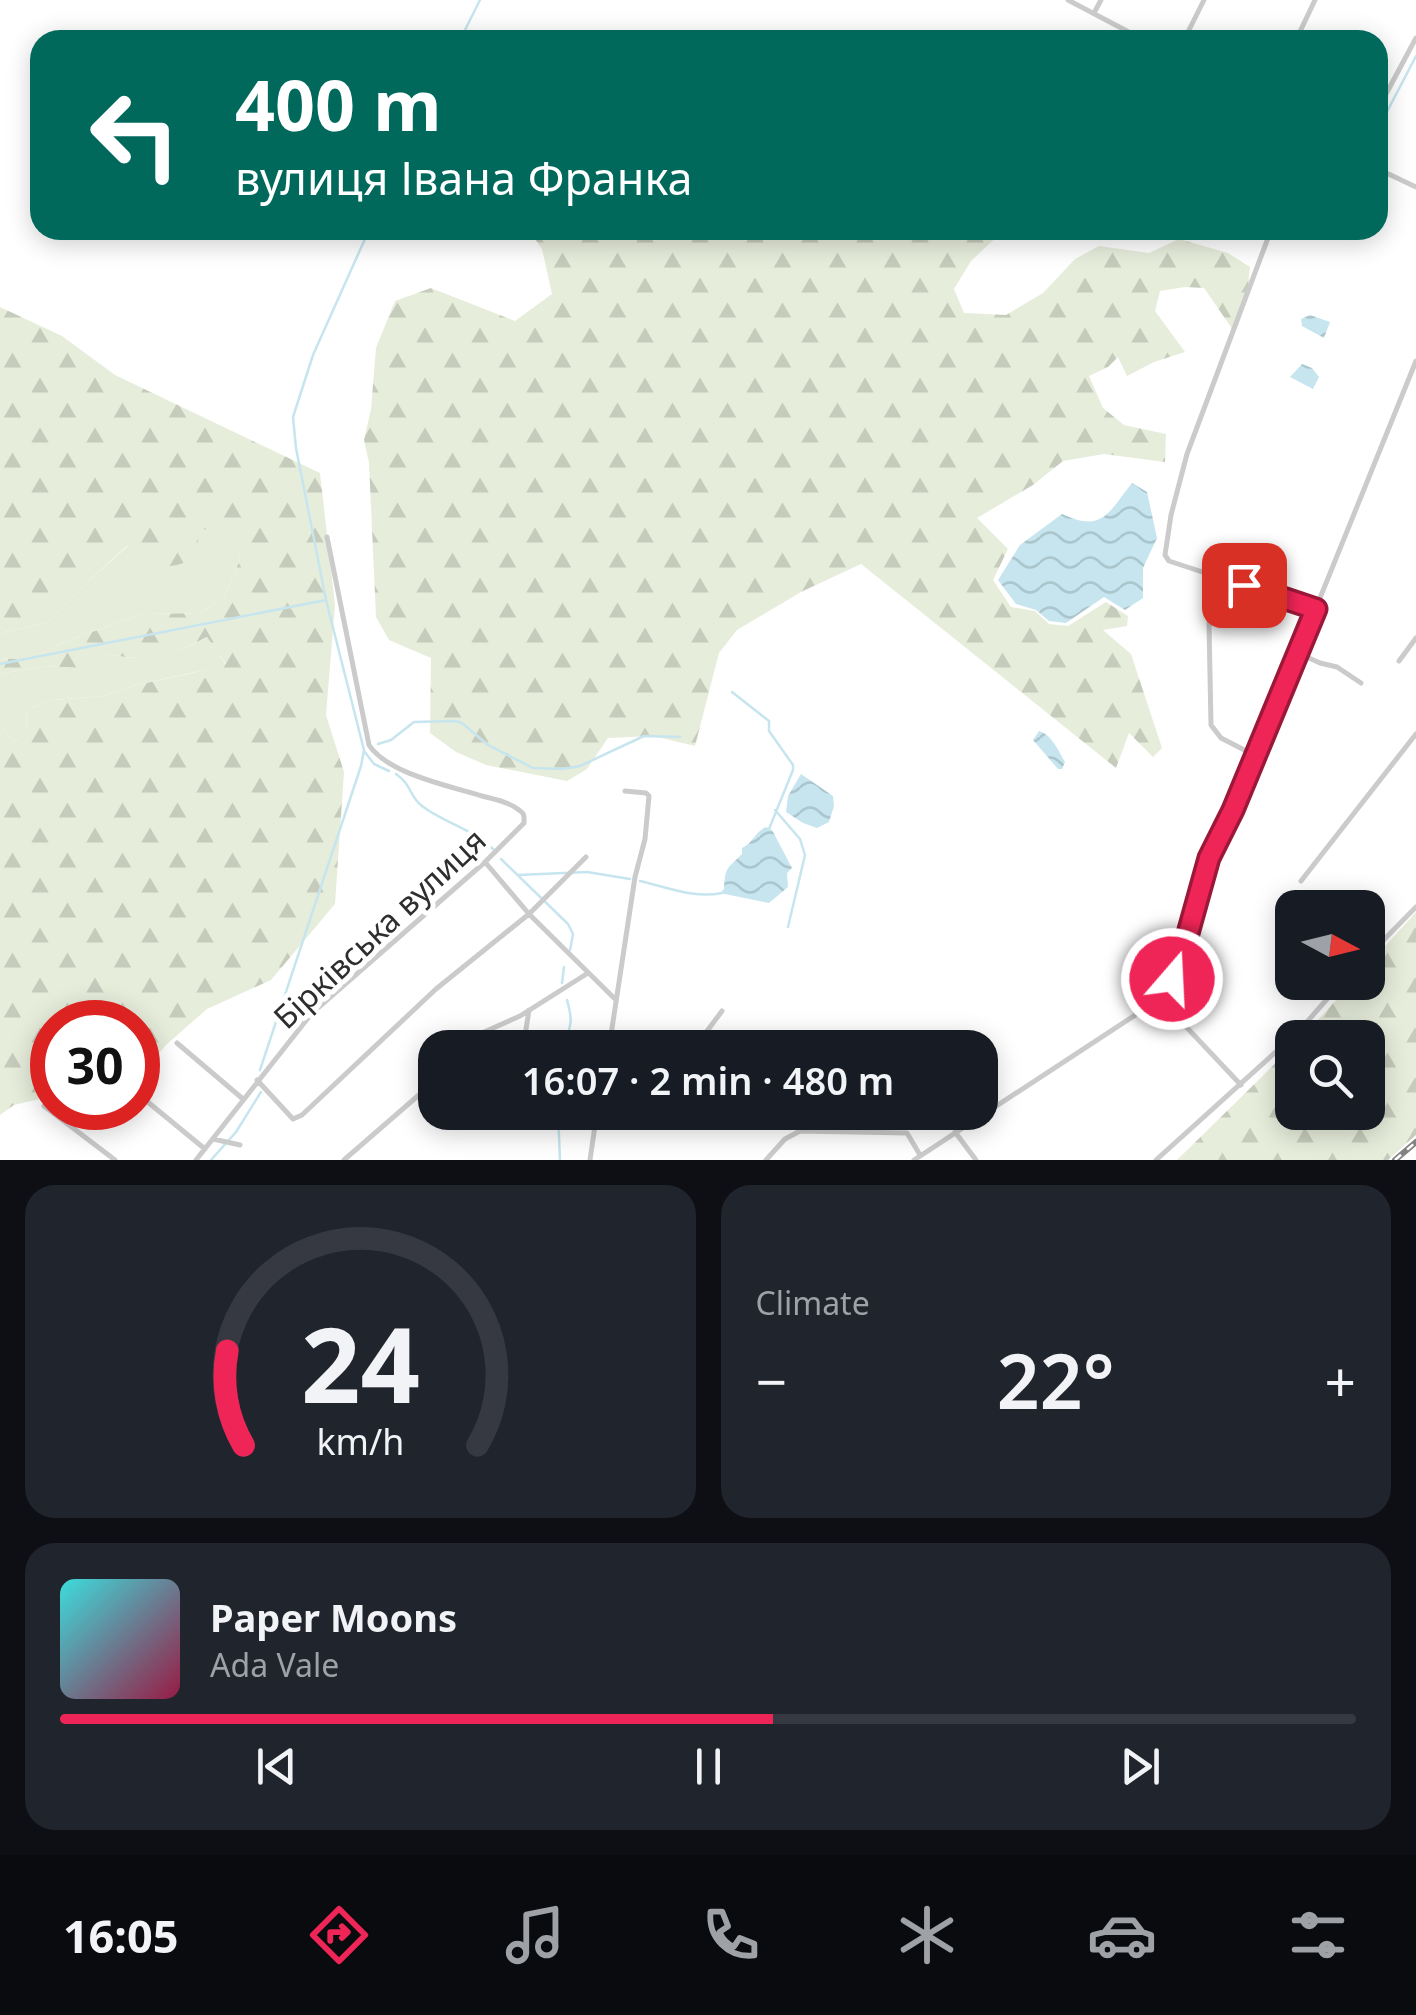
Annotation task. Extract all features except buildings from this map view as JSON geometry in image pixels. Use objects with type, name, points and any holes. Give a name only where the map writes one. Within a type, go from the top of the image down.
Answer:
[{"type":"street","points":[[1068,0],[1125,30]]},
{"type":"street","points":[[1094,14],[1100,0]]},
{"type":"street","points":[[1189,30],[1204,0]]},
{"type":"street","points":[[1301,30],[1316,0]]},
{"type":"street","points":[[1388,90],[1416,38]]},
{"type":"street","points":[[1388,174],[1416,187]]},
{"type":"street","points":[[1268,240],[1187,454],[1165,555],[1169,561],[1316,609]]},
{"type":"street","points":[[766,1160],[785,1139],[800,1131],[907,1133],[917,1158],[1159,998],[1180,962],[1209,858],[1256,756],[1416,361]]},
{"type":"street","name":"Бірківська вулиця","points":[[196,1160],[312,1012],[485,862],[522,827],[524,818],[520,810],[504,802],[382,760],[368,746],[327,537]]},
{"type":"street","points":[[1208,572],[1212,725],[1220,738],[1256,756]]},
{"type":"street","points":[[1399,661],[1416,638]]},
{"type":"street","points":[[1298,652],[1337,667],[1362,683]]},
{"type":"street","points":[[1301,882],[1416,734]]},
{"type":"street","points":[[610,1030],[645,839],[649,796],[646,792],[625,791]]},
{"type":"street","points":[[257,1080],[293,1119],[302,1115],[436,989],[529,914],[586,857]]},
{"type":"street","points":[[485,862],[529,914],[614,999]]},
{"type":"street","points":[[1385,939],[1416,907]]},
{"type":"street","points":[[489,1030],[530,1010],[588,973]]},
{"type":"street","points":[[1159,998],[1241,1085]]},
{"type":"street","points":[[1156,1160],[1241,1085],[1326,1000]]},
{"type":"street","points":[[526,1030],[530,1010]]},
{"type":"street","points":[[707,1030],[722,1011]]},
{"type":"street","points":[[177,1043],[243,1099]]},
{"type":"street","points":[[344,1160],[418,1095]]},
{"type":"street","points":[[160,1112],[205,1149]]},
{"type":"street","points":[[76,1130],[115,1160]]},
{"type":"street","points":[[590,1160],[594,1130]]},
{"type":"street","points":[[955,1132],[976,1160]]},
{"type":"street","points":[[213,1139],[240,1145]]},
{"type":"green space","points":[[536,240],[993,240],[971,261],[954,289],[964,313],[1006,315],[1043,293],[1075,259],[1099,246],[1149,253],[1182,240],[1228,253],[1250,267],[1247,295],[1233,330],[1204,288],[1160,291],[1155,311],[1185,352],[1127,376],[1118,357],[1089,376],[1103,408],[1124,425],[1166,434],[1165,462],[1104,454],[1063,461],[1033,485],[977,518],[1008,549],[993,580],[1011,607],[1035,611],[1049,624],[1068,626],[1106,602],[1128,616],[1127,626],[1103,630],[1131,654],[1162,748],[1153,757],[1129,733],[1116,768],[861,564],[801,592],[737,630],[719,653],[695,746],[653,736],[608,738],[587,769],[567,781],[486,765],[456,752],[430,733],[431,658],[389,640],[376,617],[369,463],[364,440],[376,348],[395,301],[431,288],[515,321],[552,294],[542,249]]},
{"type":"green space","points":[[0,307],[62,336],[115,375],[320,473],[335,605],[326,715],[344,772],[335,904],[271,980],[207,1009],[160,1052],[160,1000],[30,1000],[30,1101],[14,1105],[0,1115],[0,726],[15,742],[27,730],[26,710],[54,700],[103,696],[226,664],[207,637],[183,649],[154,655],[133,658],[104,654],[76,668],[46,666],[0,674],[0,658],[30,660],[66,641],[144,614],[201,613],[224,597],[240,560],[232,532],[200,529],[195,558],[167,566],[152,562],[128,545],[46,623],[0,633]]},
{"type":"green space","points":[[200,528],[233,532],[240,560],[224,597],[201,613],[144,614],[66,641],[30,660],[0,658],[0,633],[46,623],[129,545]]},
{"type":"green space","points":[[208,637],[226,665],[103,696],[54,700],[26,710],[27,730],[15,742],[0,726],[0,674],[46,666],[75,668],[104,654],[133,658],[183,649]]},
{"type":"green space","points":[[1416,912],[1416,1135],[1388,1160],[1177,1160],[1275,1064],[1275,1130],[1385,1130],[1385,1020],[1318,1020],[1336,1000],[1385,1000],[1385,946]]},
{"type":"water","points":[[1310,315],[1330,322],[1324,338],[1302,326],[1301,319]]},
{"type":"water","points":[[1302,364],[1319,377],[1313,389],[1290,377]]},
{"type":"water","points":[[1132,483],[1147,492],[1157,538],[1143,568],[1143,598],[1125,610],[1104,597],[1066,623],[1049,621],[1036,610],[1016,604],[998,580],[1020,545],[1062,514],[1087,521],[1103,517]]},
{"type":"water","points":[[1039,731],[1057,748],[1065,762],[1062,769],[1033,740]]},
{"type":"water","points":[[801,774],[833,796],[829,822],[817,828],[786,812],[788,796]]},
{"type":"water","points":[[766,827],[772,830],[792,868],[787,873],[788,887],[769,903],[720,893],[728,869],[742,854],[742,848]]},
{"type":"waterway","points":[[465,30],[480,0]]},
{"type":"waterway","points":[[1388,110],[1416,56]]},
{"type":"waterway","points":[[260,1070],[364,750],[326,600],[293,417],[313,355],[365,240]]},
{"type":"waterway","points":[[0,664],[326,600]]},
{"type":"waterway","points":[[732,692],[769,721],[769,731],[793,765],[769,829]]},
{"type":"waterway","points":[[378,744],[391,740],[414,722],[455,721],[488,745],[533,768],[563,769],[580,766],[644,736],[680,737]]},
{"type":"waterway","points":[[364,751],[374,764],[389,771]]},
{"type":"waterway","points":[[396,774],[422,806],[493,849]]},
{"type":"waterway","points":[[775,810],[800,839],[805,855],[788,927]]},
{"type":"waterway","points":[[501,859],[568,924],[573,934],[570,950]]},
{"type":"waterway","points":[[518,875],[587,872],[630,879]]},
{"type":"waterway","points":[[640,881],[691,893],[722,893]]},
{"type":"waterway","points":[[562,983],[564,967]]},
{"type":"waterway","points":[[567,1000],[569,1030]]},
{"type":"waterway","points":[[211,1160],[236,1132],[261,1092]]},
{"type":"waterway","points":[[559,1130],[560,1160]]},
{"type":"railway","points":[[1395,1160],[1416,1142]]},
{"type":"route","points":[[1172,979],[1209,858],[1233,810],[1316,609],[1244,585]]}]
